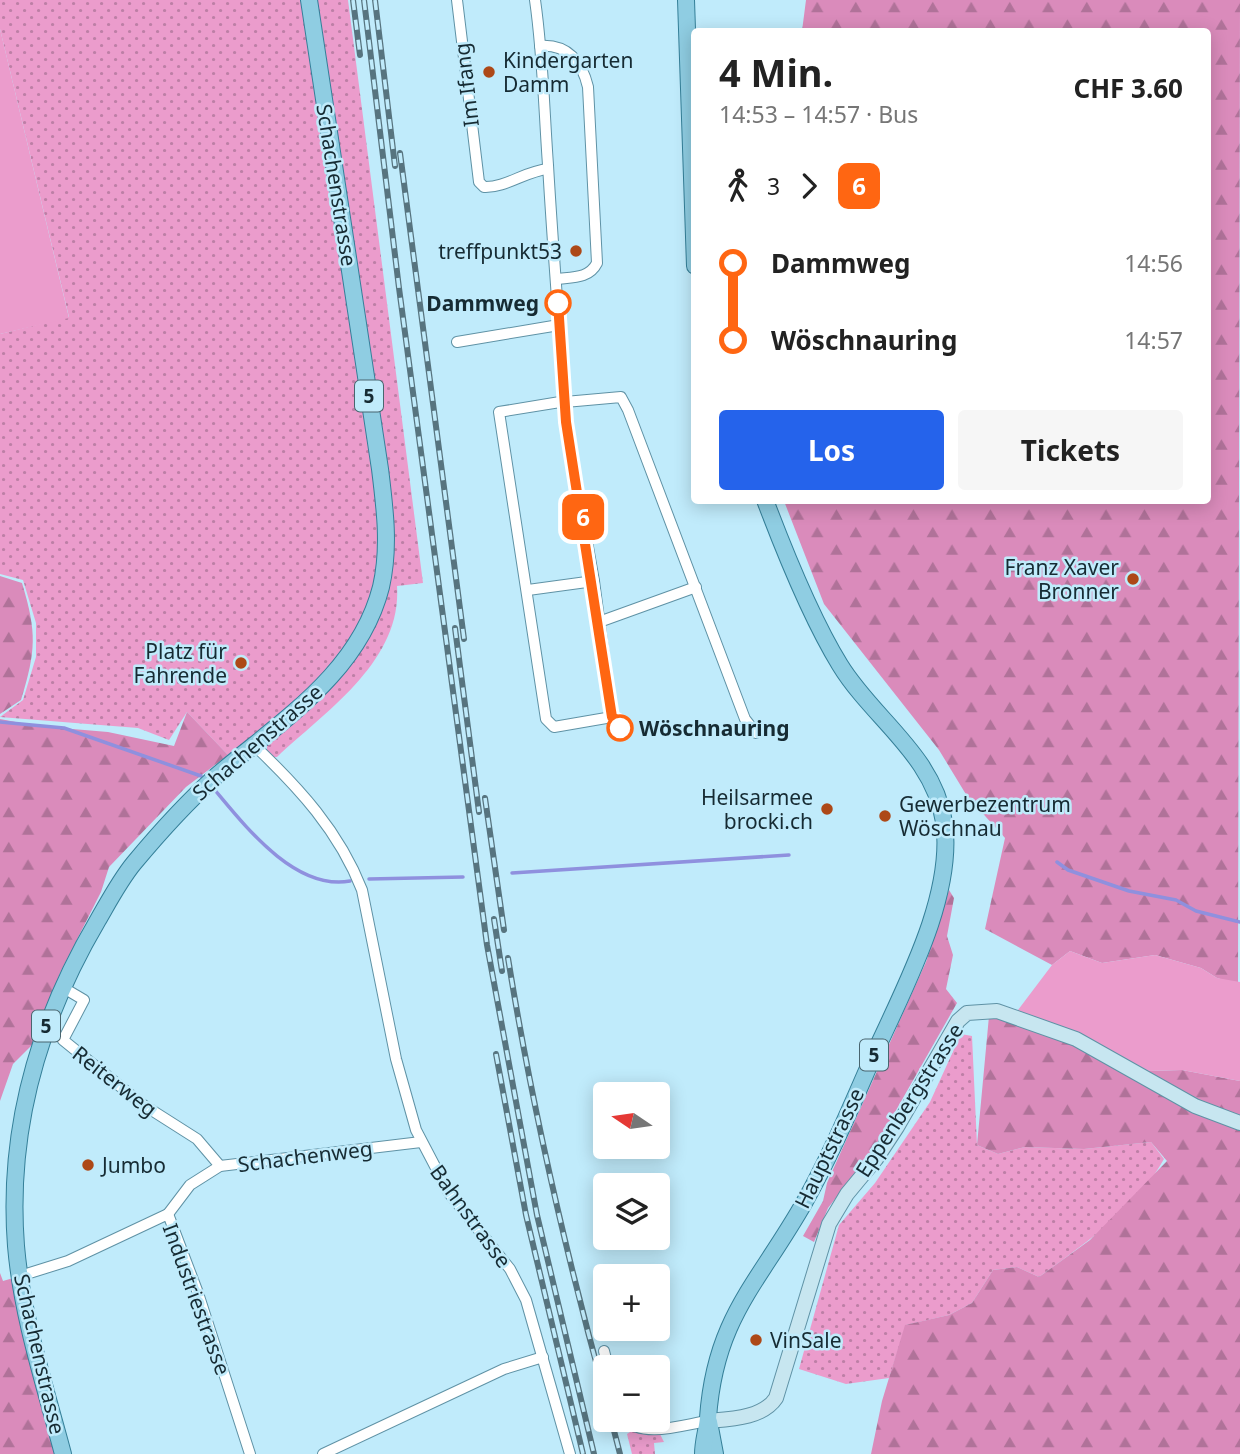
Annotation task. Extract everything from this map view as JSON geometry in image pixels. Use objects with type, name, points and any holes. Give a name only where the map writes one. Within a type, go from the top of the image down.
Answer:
[{"type":"main road","name":"Schachenstrasse","points":[[63,1454],[27,1321],[15,1217],[19,1140],[36,1058],[62,986],[81,948],[133,865],[178,812],[314,695],[349,656],[374,609],[386,549],[380,470],[309,0]]},
{"type":"main road","points":[[686,0],[691,148]]},
{"type":"main road","name":"Hauptstrasse","points":[[703,1454],[712,1377],[727,1329],[744,1294],[786,1232],[820,1174],[921,949],[934,913],[944,851],[944,823],[933,786],[912,751],[839,664],[767,504]]},
{"type":"main road","name":"Hauptstrasse","points":[[708,1421],[715,1454]]},
{"type":"street","name":"Im Ifang","points":[[457,0],[479,182],[484,187],[493,187],[532,171],[548,169]]},
{"type":"street","points":[[535,0],[565,402],[612,717],[554,727],[546,719],[499,412],[565,402],[621,397],[745,719],[756,733]]},
{"type":"street","points":[[540,46],[554,45],[574,57],[584,68],[588,87],[597,263],[593,270],[582,276],[556,279]]},
{"type":"street","points":[[457,342],[559,325]]},
{"type":"street","points":[[528,590],[593,581]]},
{"type":"street","points":[[599,622],[609,621],[696,587]]},
{"type":"street","name":"Bahnstrasse","points":[[254,745],[324,820],[344,848],[362,890],[396,1059],[421,1142],[449,1193],[510,1269],[531,1312],[570,1454]]},
{"type":"street","name":"Reiterweg","points":[[62,986],[84,1000],[63,1040],[142,1104],[197,1139],[220,1166]]},
{"type":"street","name":"Eppenbergstrasse","points":[[708,1421],[734,1419],[763,1410],[776,1398],[829,1224],[847,1194],[883,1149],[958,1021],[967,1013],[997,1011],[1076,1040],[1195,1106],[1240,1123]]},
{"type":"street","name":"Schachenweg","points":[[168,1214],[190,1185],[220,1166],[421,1142]]},
{"type":"street","name":"Industriestrasse","points":[[20,1276],[68,1261],[168,1214],[198,1293],[250,1454]]},
{"type":"street","points":[[604,1351],[605,1355]]},
{"type":"street","points":[[323,1454],[504,1369],[543,1357]]},
{"type":"street","points":[[670,1426],[708,1421]]},
{"type":"shaded area","points":[[0,0],[302,0],[378,503],[380,552],[374,587],[363,618],[347,645],[306,693],[228,755],[187,712],[169,740],[138,728],[0,717],[23,700],[36,657],[36,623],[23,580],[0,574],[0,334],[69,317],[0,29]]},
{"type":"shaded area","points":[[314,0],[348,0],[423,583],[397,586],[395,613],[387,638],[374,661],[338,702],[277,757],[271,757],[267,751],[267,742],[329,687],[361,647],[373,625],[391,570]]},
{"type":"shaded area","points":[[0,29],[69,318],[0,334]]},
{"type":"shaded area","points":[[1070,951],[1102,963],[1155,955],[1201,968],[1217,978],[1240,982],[1240,1081],[1182,1070],[1149,1071],[1018,1010],[1052,965]]},
{"type":"shaded area","points":[[961,1034],[972,1036],[977,1145],[998,1154],[1025,1147],[1084,1149],[1151,1142],[1164,1159],[1153,1177],[1124,1209],[1091,1239],[1039,1277],[1017,1267],[993,1270],[972,1303],[949,1315],[906,1325],[889,1378],[846,1384],[799,1369],[839,1225],[875,1183],[930,1102]]},
{"type":"shaded area","points":[[659,1432],[664,1442],[654,1443],[655,1454],[632,1454],[627,1434]]},
{"type":"green space","points":[[806,0],[1240,0],[1238,984],[1217,978],[1201,968],[1155,955],[1102,963],[1070,951],[1052,965],[985,929],[1005,838],[967,796],[939,750],[824,604],[785,504],[1211,504],[1211,28],[802,28]]},
{"type":"green space","points":[[0,576],[22,583],[33,642],[30,668],[21,700],[0,714]]},
{"type":"green space","points":[[187,712],[228,755],[186,787],[109,867],[101,892],[60,973],[35,1042],[13,1064],[0,1101],[0,719],[37,726],[108,732],[174,746]]},
{"type":"green space","points":[[949,890],[954,898],[947,936],[953,955],[946,989],[957,1003],[874,1149],[828,1208],[814,1242],[803,1236],[823,1201],[827,1183],[926,962]]},
{"type":"green space","points":[[1018,1010],[1149,1071],[1182,1070],[1240,1081],[1240,1454],[871,1454],[882,1401],[905,1325],[949,1315],[972,1303],[993,1270],[1017,1267],[1039,1277],[1090,1240],[1167,1161],[1151,1142],[1084,1149],[1025,1147],[998,1154],[977,1145],[989,1016]]},
{"type":"green space","points":[[0,1273],[3,1281],[20,1276],[63,1454],[0,1454]]},
{"type":"waterway","points":[[0,722],[64,728],[201,776]]},
{"type":"waterway","points":[[214,789],[256,837],[291,866],[310,876],[330,881],[350,881]]},
{"type":"waterway","points":[[512,873],[789,855]]},
{"type":"waterway","points":[[1057,862],[1068,870],[1129,891],[1176,900],[1196,911],[1240,922]]},
{"type":"waterway","points":[[369,879],[463,877]]},
{"type":"railway","points":[[353,0],[360,55]]},
{"type":"railway","points":[[364,0],[399,288],[487,945],[537,1215],[594,1454]]},
{"type":"railway","points":[[375,0],[395,166]]},
{"type":"railway","points":[[400,153],[464,639]]},
{"type":"railway","points":[[455,628],[479,812]]},
{"type":"railway","points":[[485,798],[504,930]]},
{"type":"railway","points":[[494,919],[502,971]]},
{"type":"railway","points":[[508,958],[551,1180],[594,1355]]},
{"type":"railway","points":[[496,1054],[526,1215],[583,1454]]},
{"type":"railway","points":[[614,1432],[620,1454]]},
{"type":"bus line","name":"6","points":[[558,303],[566,422],[593,581],[612,717],[620,722],[620,728]]},
{"type":"place","name":"Kindergarten Damm","points":[[489,72]]},
{"type":"place","name":"treffpunkt53","points":[[576,251]]},
{"type":"place","name":"Dammweg","points":[[558,303]]},
{"type":"place","name":"Franz Xaver Bronner","points":[[1133,579]]},
{"type":"place","name":"Platz für Fahrende","points":[[241,663]]},
{"type":"place","name":"Wöschnauring","points":[[620,728]]},
{"type":"place","name":"Heilsarmee brocki.ch","points":[[827,809]]},
{"type":"place","name":"Gewerbezentrum Wöschnau","points":[[885,816]]},
{"type":"place","name":"Jumbo","points":[[88,1165]]},
{"type":"place","name":"VinSale","points":[[756,1340]]}]
